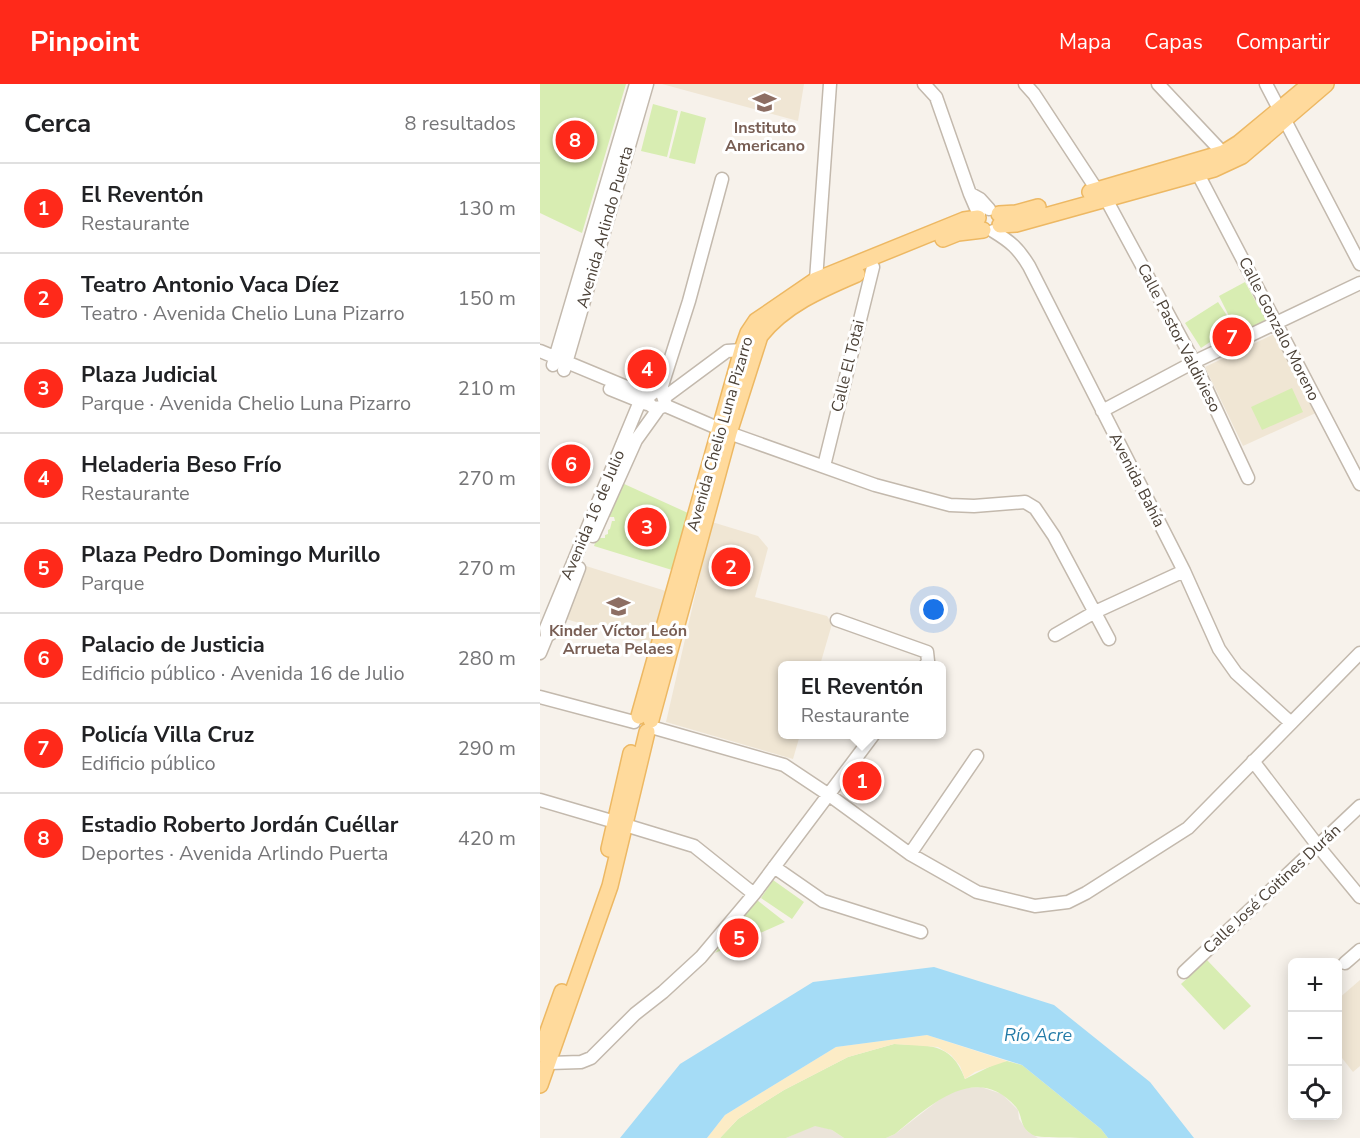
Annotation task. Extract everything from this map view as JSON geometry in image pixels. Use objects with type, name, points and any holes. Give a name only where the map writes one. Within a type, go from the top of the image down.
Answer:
[{"type":"main road","points":[[989,220],[1214,169],[1242,156],[1310,84]]},
{"type":"main road","points":[[1101,194],[1223,153],[1326,84]]},
{"type":"main road","name":"Avenida Chelio Luna Pizarro","points":[[540,1085],[544,1058],[620,824],[643,725],[748,352],[748,333],[756,321],[816,280],[964,220],[989,220]]},
{"type":"main road","name":"Avenida Chelio Luna Pizarro","points":[[748,352],[769,324],[798,303],[873,267],[989,220]]},
{"type":"street","name":"Avenida Arlindo Puerta","points":[[559,364],[636,84]]},
{"type":"street","name":"Avenida Arlindo Puerta","points":[[559,364],[647,84]]},
{"type":"street","points":[[816,280],[830,84]]},
{"type":"street","name":"Avenida Bahía","points":[[924,84],[936,97],[970,194],[980,199],[989,220],[1020,252],[1184,571],[1219,649],[1236,673],[1290,722]]},
{"type":"street","name":"Calle Pastor Valdivieso","points":[[1025,84],[1101,194],[1194,362],[1248,478]]},
{"type":"street","points":[[1158,84],[1223,153]]},
{"type":"street","points":[[1266,84],[1360,264]]},
{"type":"street","name":"Calle Gonzalo Moreno","points":[[1198,174],[1360,484]]},
{"type":"street","points":[[652,401],[689,301],[722,179]]},
{"type":"street","name":"Calle El Totai","points":[[824,466],[873,267]]},
{"type":"street","points":[[1102,411],[1194,362],[1360,283]]},
{"type":"street","points":[[540,351],[559,364],[625,395],[652,401],[724,431],[875,484],[950,505],[974,506],[1024,502],[1035,508],[1054,536],[1110,639]]},
{"type":"street","name":"Avenida 16 de Julio","points":[[540,653],[547,636],[546,628],[652,401],[727,351],[748,352]]},
{"type":"street","points":[[540,360],[559,364],[641,393],[652,401]]},
{"type":"street","name":"Avenida 16 de Julio","points":[[547,636],[555,631],[582,560],[652,401]]},
{"type":"street","points":[[1055,634],[1095,612],[1184,571]]},
{"type":"street","points":[[837,620],[927,652],[928,661]]},
{"type":"street","points":[[540,697],[784,765],[910,854],[977,892],[1035,906],[1068,902],[1086,893],[1188,828],[1360,653]]},
{"type":"street","points":[[544,1058],[581,1062],[591,1058],[635,1014],[663,992],[700,957],[754,894],[871,739]]},
{"type":"street","points":[[910,854],[977,756]]},
{"type":"street","points":[[1252,761],[1360,897]]},
{"type":"street","points":[[540,800],[694,846],[754,894]]},
{"type":"street","name":"Calle José Coitines Durán","points":[[1184,972],[1360,806]]},
{"type":"street","points":[[774,867],[823,901],[921,932]]},
{"type":"street","points":[[1345,963],[1360,950]]},
{"type":"shaded area","name":"Instituto Americano","points":[[662,84],[804,84],[798,121]]},
{"type":"shaded area","points":[[1274,334],[1318,412],[1243,446],[1205,367]]},
{"type":"shaded area","points":[[712,522],[758,536],[768,548],[755,597],[827,616],[832,624],[821,661],[778,661],[778,739],[799,739],[793,759],[666,722]]},
{"type":"shaded area","name":"Kinder Víctor León Arrueta Pelaes","points":[[586,566],[669,592],[654,646],[566,619]]},
{"type":"shaded area","points":[[1360,980],[1360,1066],[1353,1072],[1342,1058],[1342,996]]},
{"type":"shaded area","points":[[981,1087],[1002,1094],[1018,1110],[1019,1119],[1027,1131],[1038,1138],[886,1138],[895,1134],[944,1096],[962,1088]]},
{"type":"shaded area","points":[[815,1125],[832,1130],[844,1138],[786,1138]]},
{"type":"green space","points":[[540,84],[626,84],[582,233],[540,213]]},
{"type":"green space","points":[[653,104],[678,111],[667,157],[641,151]]},
{"type":"green space","points":[[681,111],[706,118],[695,164],[669,158]]},
{"type":"green space","points":[[1245,282],[1266,320],[1240,335],[1219,296]]},
{"type":"green space","points":[[1218,302],[1234,326],[1201,348],[1185,323]]},
{"type":"green space","points":[[1292,388],[1303,412],[1262,430],[1251,407]]},
{"type":"green space","points":[[622,483],[688,513],[672,570],[594,546],[597,538],[605,538],[612,521],[615,521],[614,517],[608,517]]},
{"type":"green space","points":[[773,880],[804,902],[792,919],[761,898]]},
{"type":"green space","points":[[757,900],[785,922],[715,953]]},
{"type":"green space","points":[[1207,960],[1251,1006],[1224,1030],[1181,984]]},
{"type":"green space","points":[[894,1044],[937,1048],[953,1058],[965,1079],[999,1062],[1007,1061],[1022,1065],[1101,1129],[1108,1138],[1035,1136],[1026,1130],[1016,1107],[1001,1094],[985,1088],[969,1088],[938,1101],[895,1134],[886,1138],[844,1138],[832,1130],[815,1126],[786,1138],[720,1138],[738,1119],[784,1090],[848,1057]]},
{"type":"sand","points":[[927,1035],[1007,1061],[975,1072],[965,1079],[960,1066],[951,1055],[938,1047],[894,1044],[848,1057],[784,1090],[738,1119],[720,1138],[707,1138],[725,1115],[836,1047]]},
{"type":"water","name":"Río Acre","points":[[934,967],[1054,1005],[1150,1082],[1194,1138],[1108,1138],[1101,1129],[1022,1065],[927,1035],[836,1047],[725,1115],[707,1138],[620,1138],[680,1064],[813,982]]},
{"type":"place","name":"Instituto Americano","points":[[765,103]]},
{"type":"place","name":"Estadio Roberto Jordán Cuéllar","points":[[575,140]]},
{"type":"place","name":"Policía Villa Cruz","points":[[1232,337]]},
{"type":"place","name":"Heladeria Beso Frío","points":[[647,369]]},
{"type":"place","name":"Palacio de Justicia","points":[[571,464]]},
{"type":"place","name":"Plaza Judicial","points":[[647,527]]},
{"type":"place","name":"Teatro Antonio Vaca Díez","points":[[731,567]]},
{"type":"place","name":"Kinder Víctor León Arrueta Pelaes","points":[[618,606]]},
{"type":"place","name":"El Reventón","points":[[862,781]]},
{"type":"place","name":"Plaza Pedro Domingo Murillo","points":[[739,938]]}]
